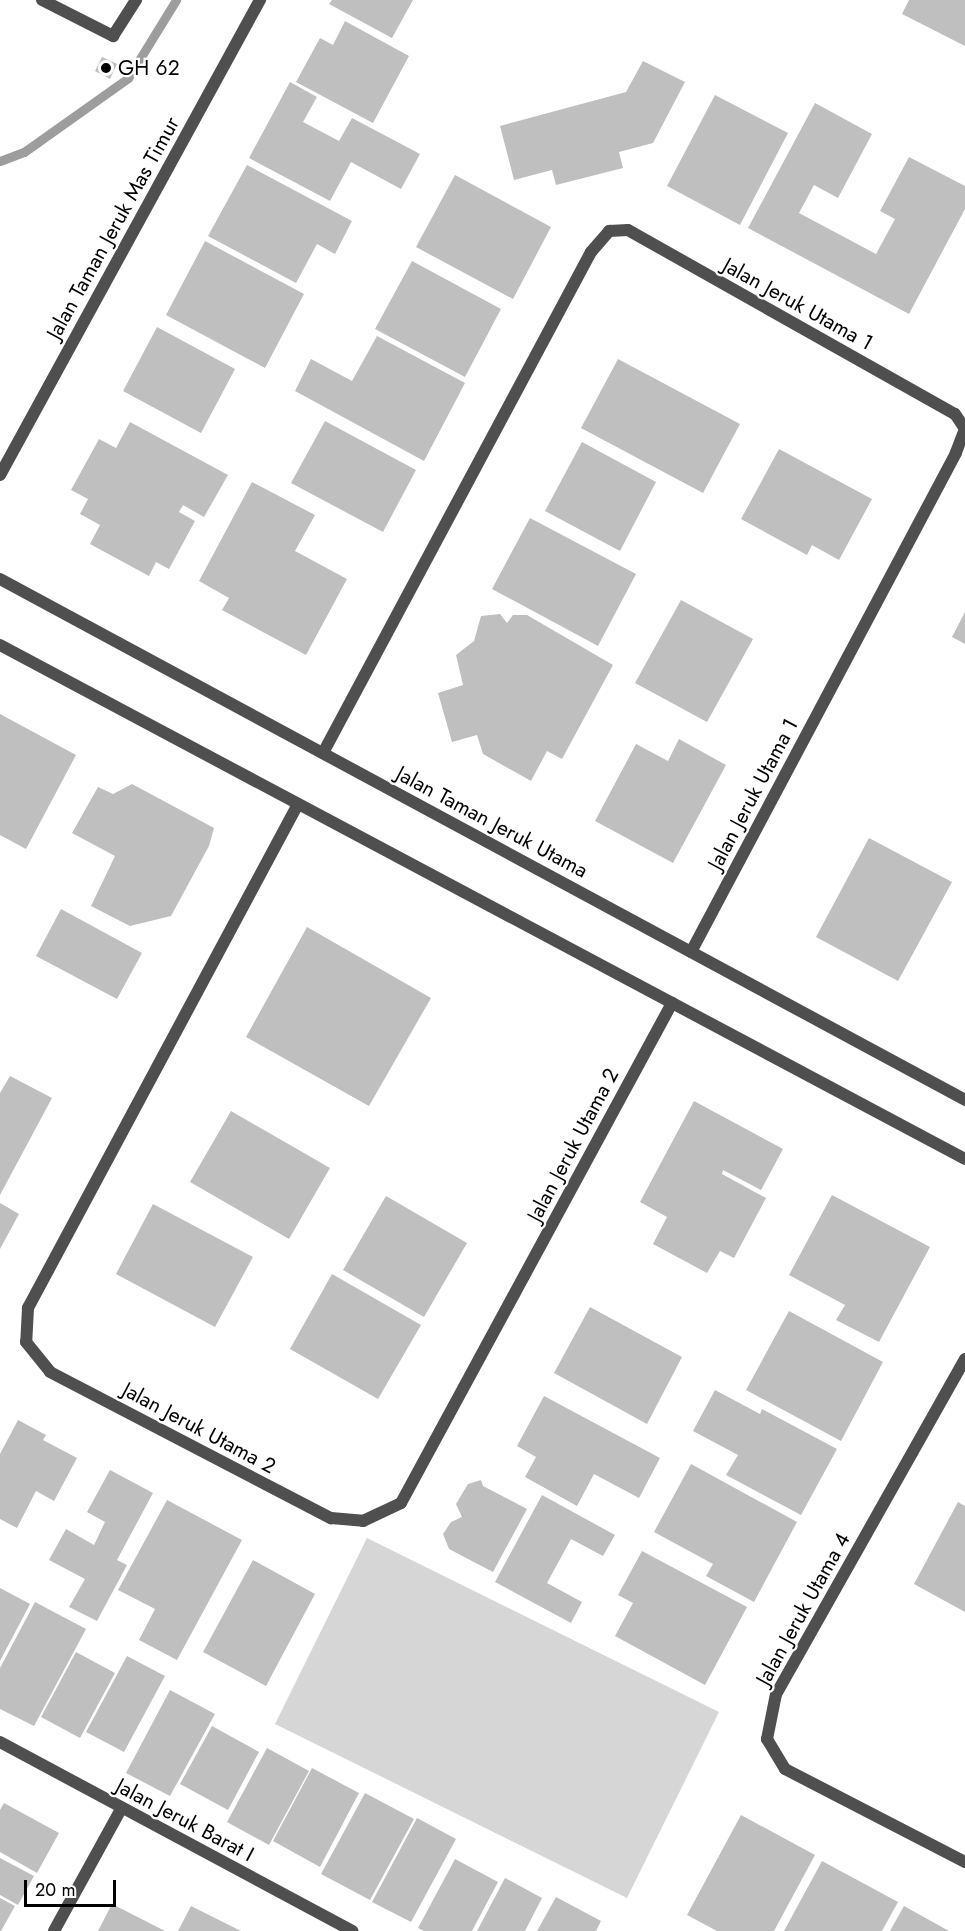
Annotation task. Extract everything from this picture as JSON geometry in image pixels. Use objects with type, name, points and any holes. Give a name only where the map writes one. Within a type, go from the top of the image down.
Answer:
[{"type":"street","points":[[42,0],[109,36],[117,34],[136,0]]},
{"type":"street","name":"Jalan Taman Jeruk Mas Timur","points":[[0,475],[260,0]]},
{"type":"street","name":"Jalan Jeruk Utama 1","points":[[323,753],[591,252],[609,231],[628,230],[955,414],[964,429],[957,453],[691,952]]},
{"type":"street","name":"Jalan Taman Jeruk Utama","points":[[0,579],[965,1100]]},
{"type":"street","points":[[0,645],[965,1159]]},
{"type":"street","name":"Jalan Jeruk Utama 2","points":[[298,804],[28,1308],[26,1342],[50,1372],[331,1518],[363,1521],[401,1503],[672,1003]]},
{"type":"street","name":"Jalan Jeruk Utama 4","points":[[965,1359],[776,1694],[767,1739],[785,1769],[965,1862]]},
{"type":"street","name":"Jalan Jeruk Barat I","points":[[0,1742],[352,1931]]},
{"type":"street","points":[[54,1931],[121,1809]]},
{"type":"shaded area","points":[[367,1538],[719,1712],[627,1898],[275,1724]]},
{"type":"building","points":[[332,0],[413,0],[392,38],[329,4]]},
{"type":"building","points":[[909,0],[965,0],[965,46],[902,14]]},
{"type":"building","points":[[345,21],[409,56],[373,123],[296,82],[320,38],[333,45]]},
{"type":"building","name":"GH 62","points":[[102,57],[117,64],[110,79],[95,71]]},
{"type":"building","points":[[643,61],[685,82],[653,143],[619,152],[623,168],[556,185],[552,170],[514,180],[500,126],[626,92]]},
{"type":"building","points":[[290,82],[317,97],[303,122],[339,141],[352,118],[420,154],[401,189],[351,162],[330,201],[249,158]]},
{"type":"building","points":[[715,95],[788,133],[740,225],[667,186]]},
{"type":"building","points":[[815,103],[872,134],[838,198],[814,185],[799,213],[876,254],[895,219],[880,211],[909,157],[965,186],[965,209],[909,314],[748,228]]},
{"type":"building","points":[[247,165],[352,221],[335,254],[317,244],[296,283],[208,236]]},
{"type":"building","points":[[455,175],[551,227],[513,299],[416,247]]},
{"type":"building","points":[[205,241],[304,294],[265,368],[166,315]]},
{"type":"building","points":[[412,261],[501,309],[465,377],[375,329]]},
{"type":"building","points":[[157,327],[235,369],[201,433],[123,391]]},
{"type":"building","points":[[377,336],[465,383],[424,461],[295,391],[311,359],[352,381]]},
{"type":"building","points":[[618,359],[740,424],[703,493],[581,428]]},
{"type":"building","points":[[325,421],[416,470],[383,532],[291,483]]},
{"type":"building","points":[[130,422],[228,475],[204,517],[183,505],[179,512],[195,521],[169,569],[156,562],[149,576],[90,544],[100,525],[80,514],[88,499],[71,490],[99,439],[116,448]]},
{"type":"building","points":[[582,442],[656,482],[620,551],[545,511]]},
{"type":"building","points":[[779,449],[872,499],[839,560],[812,545],[807,555],[741,519]]},
{"type":"building","points":[[252,482],[315,515],[295,551],[347,579],[306,655],[222,610],[229,598],[199,581]]},
{"type":"building","points":[[530,518],[636,574],[598,646],[492,589]]},
{"type":"building","points":[[681,600],[753,639],[707,722],[635,683]]},
{"type":"building","points":[[965,612],[965,644],[952,637]]},
{"type":"building","points":[[500,614],[507,623],[513,615],[527,615],[613,665],[562,759],[547,751],[531,781],[483,754],[477,735],[452,742],[438,693],[463,685],[456,655],[474,641],[481,616]]},
{"type":"building","points":[[0,714],[76,755],[26,849],[0,835]]},
{"type":"building","points":[[679,739],[726,765],[673,863],[595,821],[636,744],[668,761]]},
{"type":"building","points":[[132,784],[214,828],[209,846],[171,916],[130,926],[91,906],[115,856],[72,833],[98,787],[113,794]]},
{"type":"building","points":[[869,838],[952,882],[898,981],[816,937]]},
{"type":"building","points":[[61,909],[142,953],[117,999],[36,956]]},
{"type":"building","points":[[307,927],[431,998],[369,1106],[246,1037]]},
{"type":"building","points":[[10,1076],[52,1098],[0,1195],[0,1093]]},
{"type":"building","points":[[694,1101],[783,1149],[761,1190],[723,1170],[722,1174],[766,1198],[734,1258],[720,1251],[707,1273],[653,1244],[667,1217],[640,1202]]},
{"type":"building","points":[[231,1111],[330,1168],[289,1239],[190,1182]]},
{"type":"building","points":[[832,1195],[930,1247],[879,1342],[836,1320],[845,1305],[789,1275]]},
{"type":"building","points":[[386,1196],[467,1243],[424,1317],[343,1270]]},
{"type":"building","points":[[0,1203],[19,1214],[0,1249]]},
{"type":"building","points":[[153,1204],[253,1257],[215,1327],[116,1274]]},
{"type":"building","points":[[332,1274],[421,1325],[378,1399],[290,1349]]},
{"type":"building","points":[[590,1307],[682,1357],[647,1424],[554,1373]]},
{"type":"building","points":[[789,1311],[883,1362],[841,1441],[746,1390]]},
{"type":"building","points":[[715,1390],[760,1414],[762,1409],[837,1449],[801,1515],[726,1475],[738,1455],[693,1431]]},
{"type":"building","points":[[544,1396],[660,1458],[639,1498],[594,1474],[577,1506],[525,1477],[536,1457],[517,1446]]},
{"type":"building","points":[[18,1420],[46,1435],[43,1440],[77,1458],[54,1501],[36,1491],[17,1528],[0,1519],[0,1454]]},
{"type":"building","points":[[691,1464],[797,1522],[754,1602],[706,1576],[713,1564],[654,1532]]},
{"type":"building","points":[[110,1470],[153,1493],[117,1560],[127,1565],[97,1621],[69,1607],[85,1579],[49,1560],[66,1529],[94,1545],[105,1522],[87,1512]]},
{"type":"building","points":[[481,1480],[483,1486],[527,1509],[493,1572],[449,1549],[443,1534],[451,1522],[462,1517],[456,1504],[468,1484]]},
{"type":"building","points":[[542,1495],[615,1535],[603,1556],[571,1539],[547,1583],[582,1602],[571,1623],[495,1582]]},
{"type":"building","points":[[167,1500],[242,1540],[177,1660],[139,1640],[155,1609],[118,1590]]},
{"type":"building","points":[[958,1502],[965,1506],[965,1612],[914,1584]]},
{"type":"building","points":[[642,1551],[747,1607],[705,1685],[615,1636],[633,1603],[618,1595]]},
{"type":"building","points":[[253,1560],[315,1594],[266,1686],[203,1652]]},
{"type":"building","points":[[0,1588],[30,1604],[0,1661]]},
{"type":"building","points":[[35,1602],[86,1629],[34,1726],[0,1709],[0,1668]]},
{"type":"building","points":[[76,1652],[115,1673],[80,1738],[41,1717]]},
{"type":"building","points":[[127,1656],[165,1676],[124,1752],[86,1732]]},
{"type":"building","points":[[170,1690],[215,1714],[170,1796],[126,1773]]},
{"type":"building","points":[[212,1726],[259,1752],[228,1810],[180,1784]]},
{"type":"building","points":[[267,1748],[309,1771],[269,1845],[227,1822]]},
{"type":"building","points":[[312,1768],[359,1793],[320,1867],[273,1841]]},
{"type":"building","points":[[365,1793],[414,1819],[370,1900],[321,1874]]},
{"type":"building","points":[[4,1803],[59,1833],[37,1873],[0,1852],[0,1810]]},
{"type":"building","points":[[741,1815],[815,1855],[774,1931],[717,1931],[687,1915]]},
{"type":"building","points":[[417,1818],[456,1839],[411,1922],[372,1902]]},
{"type":"building","points":[[0,1858],[34,1876],[18,1905],[0,1895]]},
{"type":"building","points":[[455,1859],[498,1882],[472,1931],[424,1931],[418,1928]]},
{"type":"building","points":[[822,1861],[898,1902],[882,1931],[784,1931]]},
{"type":"building","points":[[505,1878],[542,1898],[525,1931],[477,1931]]},
{"type":"building","points":[[556,1897],[601,1921],[596,1931],[537,1931]]},
{"type":"building","points":[[0,1898],[15,1906],[1,1931],[0,1931]]},
{"type":"building","points":[[112,1904],[165,1931],[98,1931]]},
{"type":"building","points":[[191,1906],[241,1931],[178,1931]]},
{"type":"building","points":[[904,1906],[949,1931],[890,1931]]},
{"type":"waterway","points":[[0,161],[24,152],[128,78],[176,0]]},
{"type":"place","name":"GH 62","points":[[106,68]]}]
